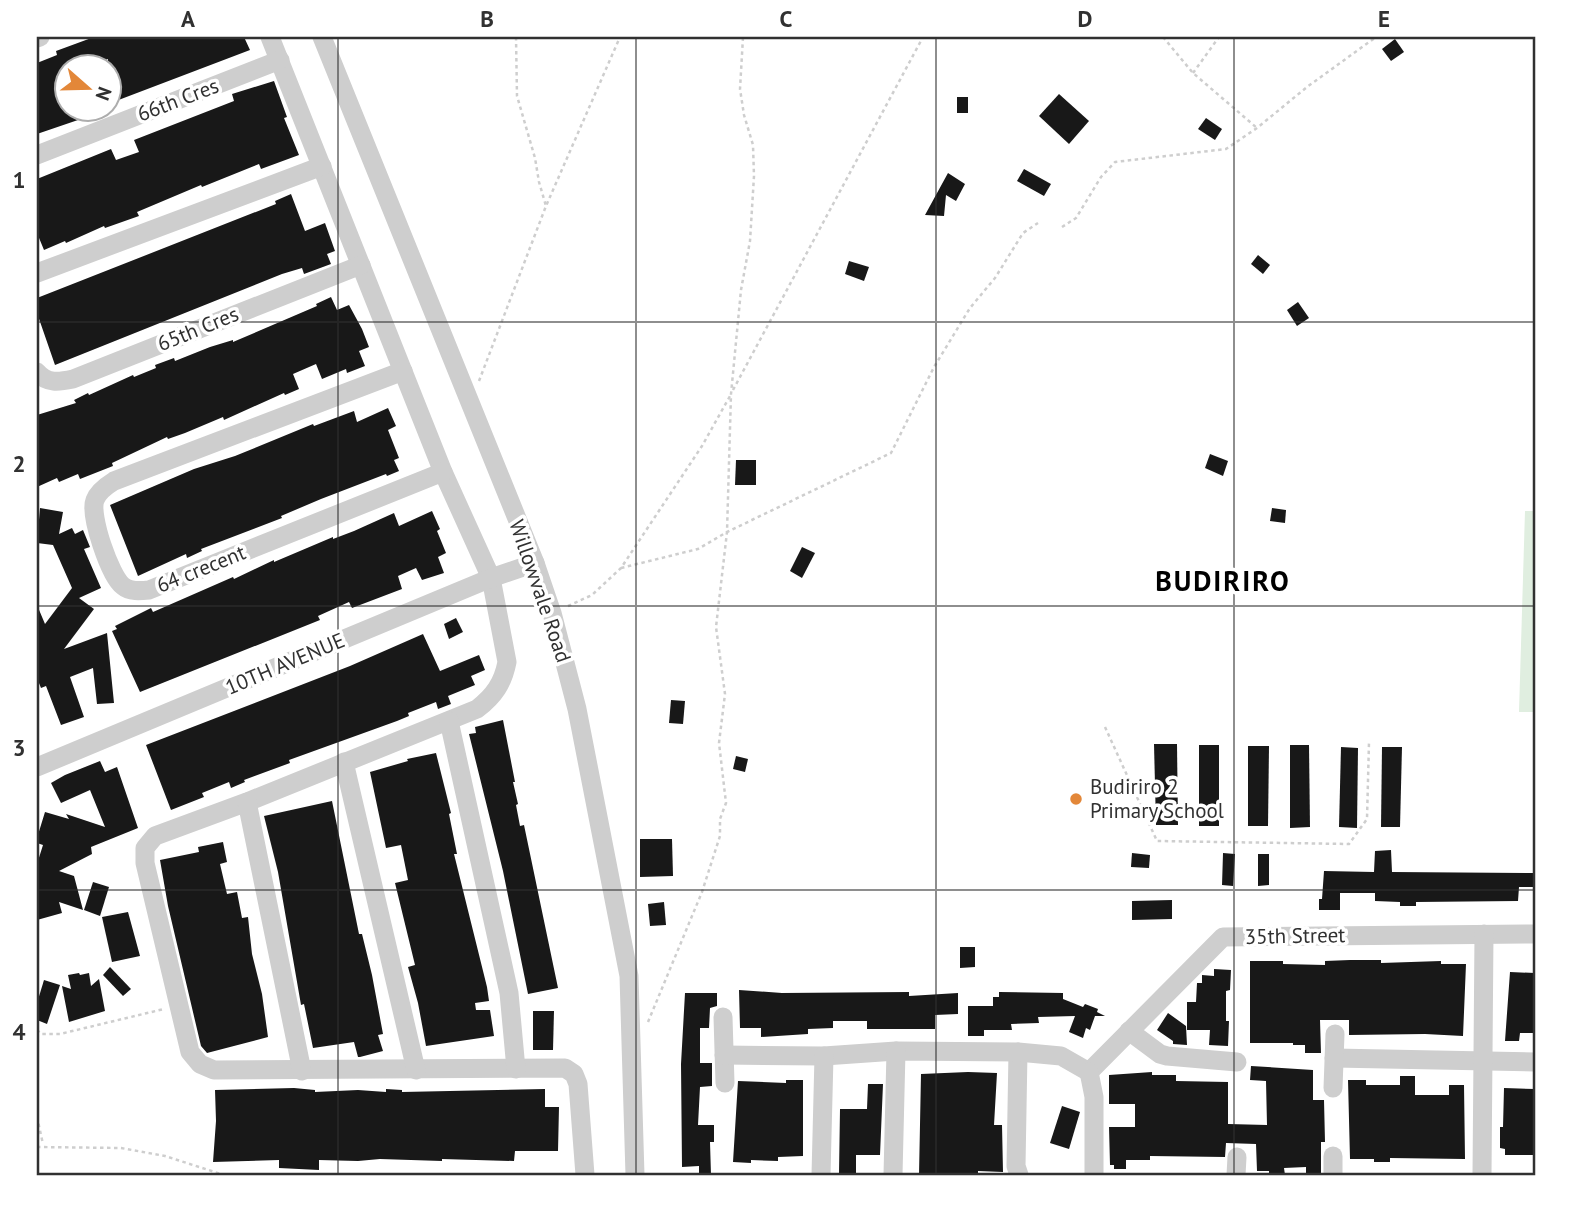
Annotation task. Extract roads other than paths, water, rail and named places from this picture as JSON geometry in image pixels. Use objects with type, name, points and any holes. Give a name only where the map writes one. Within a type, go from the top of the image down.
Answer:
[{"type":"street","points":[[270,37],[443,472],[491,578],[505,645],[505,674],[490,699],[477,709],[247,802],[155,836],[145,848],[145,863],[190,1052],[200,1063],[214,1070],[565,1068],[574,1074],[581,1100],[586,1175]]},
{"type":"street","name":"Willowvale Road","points":[[323,37],[535,563],[552,613],[577,709],[629,976],[635,1175]]},
{"type":"street","name":"66th Cres","points":[[37,155],[280,60]]},
{"type":"street","points":[[37,272],[322,166]]},
{"type":"street","name":"65th Cres","points":[[37,372],[46,380],[58,382],[73,379],[361,265]]},
{"type":"street","name":"64 crecent","points":[[402,371],[114,481],[96,498],[92,510],[94,522],[116,578],[124,588],[149,590],[443,472]]},
{"type":"street","name":"10TH AVENUE","points":[[37,767],[491,578],[535,563]]},
{"type":"street","points":[[449,721],[509,993],[516,1069]]},
{"type":"street","points":[[344,762],[416,1070]]},
{"type":"street","points":[[247,802],[302,1071]]},
{"type":"street","points":[[1482,1175],[1484,933]]},
{"type":"street","name":"35th Street","points":[[1089,1072],[1223,937],[1535,934]]},
{"type":"street","points":[[723,1017],[725,1083]]},
{"type":"street","points":[[1129,1031],[1160,1054],[1237,1062]]},
{"type":"street","points":[[1333,1088],[1335,1034]]},
{"type":"street","points":[[724,1055],[824,1056],[896,1051],[1018,1052],[1061,1056],[1089,1072],[1094,1097],[1094,1175]]},
{"type":"street","points":[[893,1175],[896,1051]]},
{"type":"street","points":[[1018,1052],[1016,1166],[1019,1175]]},
{"type":"street","points":[[821,1175],[824,1056]]},
{"type":"street","points":[[1334,1058],[1535,1062]]},
{"type":"place","name":"Budiriro 2 Primary School","points":[[1076,799]]},
{"type":"district","name":"BUDIRIRO","points":[[1223,581]]}]
